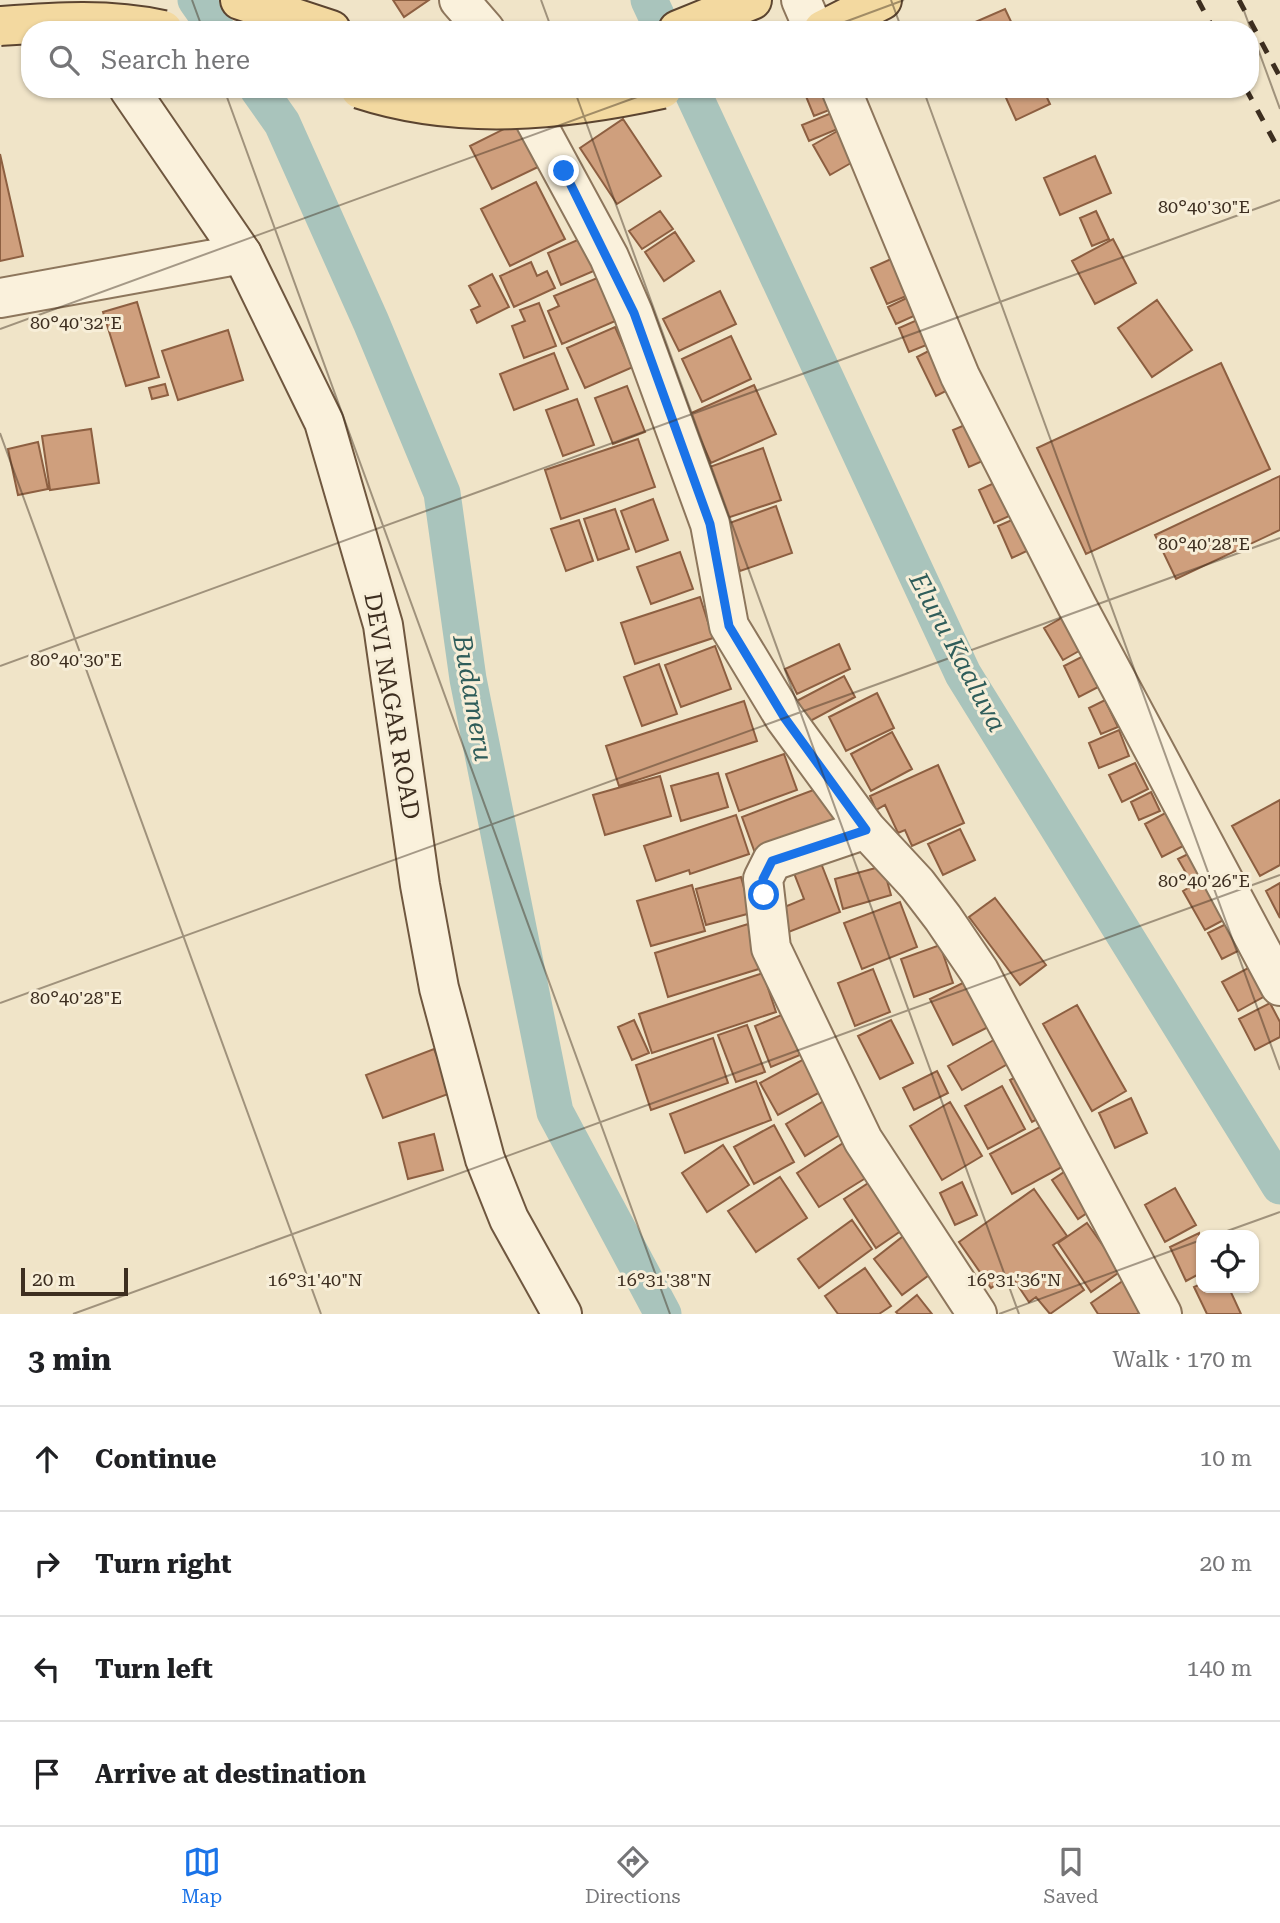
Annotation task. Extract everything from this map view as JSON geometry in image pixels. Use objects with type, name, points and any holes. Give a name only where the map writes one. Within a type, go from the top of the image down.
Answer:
[{"type":"main road","points":[[240,0],[304,21]]},
{"type":"main road","points":[[700,21],[752,0]]},
{"type":"main road","points":[[841,21],[882,0]]},
{"type":"main road","points":[[0,26],[21,24]]},
{"type":"main road","points":[[386,98],[505,111],[620,98]]},
{"type":"street","points":[[68,0],[82,21]]},
{"type":"street","points":[[459,0],[477,21]]},
{"type":"street","points":[[801,0],[810,21]]},
{"type":"street","name":"DEVI NAGAR ROAD","points":[[135,98],[242,254],[324,422],[383,625],[420,885],[439,988],[485,1159],[509,1219],[562,1314]]},
{"type":"street","points":[[523,98],[609,257],[634,313],[710,524],[729,626],[784,717],[866,830],[917,884],[979,971],[1162,1314]]},
{"type":"street","points":[[845,98],[960,376],[1077,606],[1280,986]]},
{"type":"street","points":[[0,298],[242,254]]},
{"type":"street","points":[[866,830],[772,861],[763,879],[771,948],[863,1140],[977,1314]]},
{"type":"building","points":[[393,0],[429,0],[404,17]]},
{"type":"building","points":[[1005,9],[1011,21],[978,21]]},
{"type":"building","points":[[807,98],[834,98],[837,107],[814,116]]},
{"type":"building","points":[[1006,98],[1047,98],[1050,104],[1016,120]]},
{"type":"building","points":[[834,112],[840,128],[809,141],[802,125]]},
{"type":"building","points":[[623,119],[661,176],[617,204],[580,148]]},
{"type":"building","points":[[516,123],[538,167],[492,189],[470,146]]},
{"type":"building","points":[[841,129],[858,159],[830,175],[813,145]]},
{"type":"building","points":[[0,154],[23,256],[0,261]]},
{"type":"building","points":[[1095,156],[1111,193],[1060,215],[1044,178]]},
{"type":"building","points":[[536,182],[565,239],[510,266],[481,209]]},
{"type":"building","points":[[660,211],[673,229],[642,249],[629,231]]},
{"type":"building","points":[[1096,211],[1109,239],[1092,246],[1080,218]]},
{"type":"building","points":[[675,232],[694,261],[664,281],[645,252]]},
{"type":"building","points":[[582,238],[596,270],[561,285],[548,253]]},
{"type":"building","points":[[1113,239],[1136,283],[1095,304],[1072,261]]},
{"type":"building","points":[[900,255],[916,292],[887,304],[871,268]]},
{"type":"building","points":[[531,262],[537,276],[547,271],[555,288],[514,307],[500,276]]},
{"type":"building","points":[[492,274],[509,307],[477,323],[471,310],[480,306],[469,286]]},
{"type":"building","points":[[602,276],[620,319],[562,344],[548,311],[559,306],[554,296]]},
{"type":"building","points":[[720,291],[736,324],[679,351],[663,319]]},
{"type":"building","points":[[917,293],[925,311],[896,324],[888,307]]},
{"type":"building","points":[[1157,300],[1192,350],[1152,377],[1118,328]]},
{"type":"building","points":[[137,302],[159,377],[126,386],[103,312]]},
{"type":"building","points":[[539,303],[556,346],[524,358],[512,326],[525,321],[520,310]]},
{"type":"building","points":[[924,317],[934,342],[909,352],[899,328]]},
{"type":"building","points":[[615,327],[633,367],[585,388],[567,348]]},
{"type":"building","points":[[228,330],[243,380],[178,400],[162,351]]},
{"type":"building","points":[[731,336],[751,379],[702,402],[682,359]]},
{"type":"building","points":[[940,345],[960,384],[936,396],[917,357]]},
{"type":"building","points":[[554,353],[568,389],[514,410],[500,374]]},
{"type":"building","points":[[1221,363],[1270,469],[1086,554],[1037,448]]},
{"type":"building","points":[[165,384],[168,395],[152,399],[149,388]]},
{"type":"building","points":[[754,385],[776,434],[711,463],[689,414]]},
{"type":"building","points":[[627,386],[645,432],[613,444],[595,398]]},
{"type":"building","points":[[577,399],[594,445],[563,456],[546,410]]},
{"type":"building","points":[[979,419],[994,456],[969,467],[953,430]]},
{"type":"building","points":[[91,429],[99,483],[50,490],[42,436]]},
{"type":"building","points":[[638,439],[655,487],[561,519],[545,470]]},
{"type":"building","points":[[38,442],[48,489],[18,495],[8,449]]},
{"type":"building","points":[[763,448],[781,500],[718,521],[701,470]]},
{"type":"building","points":[[1280,476],[1280,530],[1176,579],[1155,535]]},
{"type":"building","points":[[1007,477],[1022,510],[994,523],[979,490]]},
{"type":"building","points":[[653,499],[668,540],[636,552],[621,511]]},
{"type":"building","points":[[776,506],[792,553],[740,571],[724,525]]},
{"type":"building","points":[[615,509],[629,549],[598,560],[584,519]]},
{"type":"building","points":[[1021,516],[1035,547],[1012,558],[998,526]]},
{"type":"building","points":[[579,520],[593,561],[566,571],[551,529]]},
{"type":"building","points":[[680,552],[693,589],[651,604],[637,567]]},
{"type":"building","points":[[700,597],[713,638],[635,664],[621,623]]},
{"type":"building","points":[[1067,615],[1086,647],[1063,660],[1044,628]]},
{"type":"building","points":[[839,644],[850,669],[797,694],[785,669]]},
{"type":"building","points":[[715,646],[731,689],[681,707],[665,665]]},
{"type":"building","points":[[1089,653],[1104,684],[1079,697],[1064,666]]},
{"type":"building","points":[[659,664],[677,714],[642,726],[624,677]]},
{"type":"building","points":[[844,676],[855,697],[801,726],[789,705]]},
{"type":"building","points":[[877,693],[894,728],[846,751],[829,717]]},
{"type":"building","points":[[1105,700],[1118,727],[1101,734],[1089,708]]},
{"type":"building","points":[[744,701],[757,741],[619,786],[606,746]]},
{"type":"building","points":[[1119,730],[1129,756],[1099,768],[1089,743]]},
{"type":"building","points":[[892,732],[912,769],[871,791],[851,754]]},
{"type":"building","points":[[784,754],[797,790],[739,811],[726,774]]},
{"type":"building","points":[[1135,763],[1148,789],[1122,802],[1109,775]]},
{"type":"building","points":[[938,765],[964,823],[912,846],[905,830],[898,833],[885,805],[876,810],[870,796]]},
{"type":"building","points":[[718,773],[728,807],[681,821],[671,786]]},
{"type":"building","points":[[660,776],[671,816],[605,835],[593,795]]},
{"type":"building","points":[[824,786],[838,822],[755,853],[742,817]]},
{"type":"building","points":[[1151,792],[1160,811],[1139,820],[1131,802]]},
{"type":"building","points":[[1280,800],[1280,865],[1260,876],[1232,826]]},
{"type":"building","points":[[1169,811],[1187,844],[1162,857],[1145,824]]},
{"type":"building","points":[[736,815],[749,854],[690,874],[689,870],[656,881],[644,846]]},
{"type":"building","points":[[960,829],[975,860],[943,875],[928,844]]},
{"type":"building","points":[[1194,851],[1231,916],[1205,930],[1183,891],[1193,885],[1178,859]]},
{"type":"building","points":[[819,858],[840,912],[786,933],[777,910],[804,899],[792,868]]},
{"type":"building","points":[[883,866],[891,895],[843,909],[835,879]]},
{"type":"building","points":[[741,877],[751,913],[706,925],[696,889]]},
{"type":"building","points":[[1280,883],[1280,918],[1266,891]]},
{"type":"building","points":[[692,885],[705,931],[651,946],[637,901]]},
{"type":"building","points":[[995,898],[1046,965],[1020,985],[969,917]]},
{"type":"building","points":[[900,902],[917,947],[862,969],[844,923]]},
{"type":"building","points":[[1234,920],[1248,946],[1222,959],[1208,933]]},
{"type":"building","points":[[748,924],[762,968],[668,997],[655,953]]},
{"type":"building","points":[[940,945],[953,983],[914,997],[901,959]]},
{"type":"building","points":[[1250,967],[1265,996],[1238,1011],[1222,982]]},
{"type":"building","points":[[873,969],[890,1012],[855,1026],[838,983]]},
{"type":"building","points":[[763,973],[776,1012],[652,1053],[639,1014]]},
{"type":"building","points":[[977,976],[1000,1021],[953,1045],[930,999]]},
{"type":"building","points":[[1270,1003],[1280,1022],[1280,1037],[1255,1050],[1239,1019]]},
{"type":"building","points":[[1077,1005],[1126,1091],[1092,1111],[1043,1024]]},
{"type":"building","points":[[784,1014],[800,1055],[771,1067],[755,1026]]},
{"type":"building","points":[[634,1020],[649,1053],[632,1060],[618,1027]]},
{"type":"building","points":[[891,1020],[913,1063],[880,1079],[858,1036]]},
{"type":"building","points":[[747,1025],[765,1072],[736,1082],[718,1035]]},
{"type":"building","points":[[1006,1033],[1020,1057],[962,1090],[948,1066]]},
{"type":"building","points":[[713,1038],[728,1083],[651,1110],[636,1065]]},
{"type":"building","points":[[434,1049],[451,1093],[383,1118],[366,1075]]},
{"type":"building","points":[[806,1058],[824,1090],[778,1115],[760,1083]]},
{"type":"building","points":[[937,1071],[948,1093],[914,1110],[903,1088]]},
{"type":"building","points":[[1027,1071],[1049,1113],[1032,1122],[1010,1080]]},
{"type":"building","points":[[756,1081],[771,1120],[685,1153],[670,1114]]},
{"type":"building","points":[[1002,1086],[1025,1129],[988,1149],[965,1106]]},
{"type":"building","points":[[832,1096],[851,1128],[805,1156],[786,1124]]},
{"type":"building","points":[[1131,1098],[1147,1133],[1115,1148],[1099,1113]]},
{"type":"building","points":[[950,1102],[982,1156],[942,1180],[910,1126]]},
{"type":"building","points":[[1051,1121],[1073,1161],[1012,1194],[990,1154]]},
{"type":"building","points":[[774,1125],[794,1162],[754,1184],[734,1147]]},
{"type":"building","points":[[434,1134],[443,1170],[408,1179],[399,1143]]},
{"type":"building","points":[[854,1136],[877,1171],[819,1207],[797,1173]]},
{"type":"building","points":[[723,1145],[749,1185],[707,1212],[682,1173]]},
{"type":"building","points":[[1076,1164],[1102,1203],[1078,1219],[1052,1180]]},
{"type":"building","points":[[879,1176],[911,1224],[876,1248],[844,1199]]},
{"type":"building","points":[[780,1177],[807,1218],[756,1252],[728,1211]]},
{"type":"building","points":[[962,1182],[977,1215],[955,1225],[940,1193]]},
{"type":"building","points":[[1175,1188],[1196,1225],[1165,1242],[1145,1205]]},
{"type":"building","points":[[1034,1189],[1067,1236],[1053,1245],[1084,1290],[1050,1314],[1036,1297],[1029,1302],[1010,1274],[991,1288],[959,1242]]},
{"type":"building","points":[[852,1220],[872,1249],[819,1288],[798,1259]]},
{"type":"building","points":[[1087,1223],[1121,1271],[1091,1292],[1058,1243]]},
{"type":"building","points":[[911,1230],[940,1267],[902,1295],[874,1259]]},
{"type":"building","points":[[1196,1234],[1196,1276],[1186,1281],[1170,1247]]},
{"type":"building","points":[[865,1268],[891,1306],[879,1314],[838,1314],[825,1296]]},
{"type":"building","points":[[1127,1278],[1145,1314],[1098,1314],[1091,1303]]},
{"type":"building","points":[[1197,1293],[1231,1293],[1241,1314],[1207,1314]]},
{"type":"building","points":[[917,1295],[932,1314],[896,1312]]},
{"type":"waterway","name":"Budameru","points":[[196,0],[211,21]]},
{"type":"waterway","name":"Eluru Kaaluva","points":[[649,0],[659,21]]},
{"type":"waterway","name":"Budameru","points":[[264,98],[282,123],[371,322],[442,493],[468,679],[555,1112],[663,1314]]},
{"type":"waterway","name":"Eluru Kaaluva","points":[[695,98],[963,674],[1280,1186]]},
{"type":"railway","points":[[1198,0],[1209,21]]},
{"type":"railway","points":[[1239,0],[1250,21]]},
{"type":"railway","points":[[1259,38],[1280,77]]},
{"type":"railway","points":[[1251,98],[1280,152]]},
{"type":"route","points":[[564,171],[609,257],[634,313],[710,524],[729,626],[784,717],[866,830],[772,861],[763,879],[764,895]]}]
